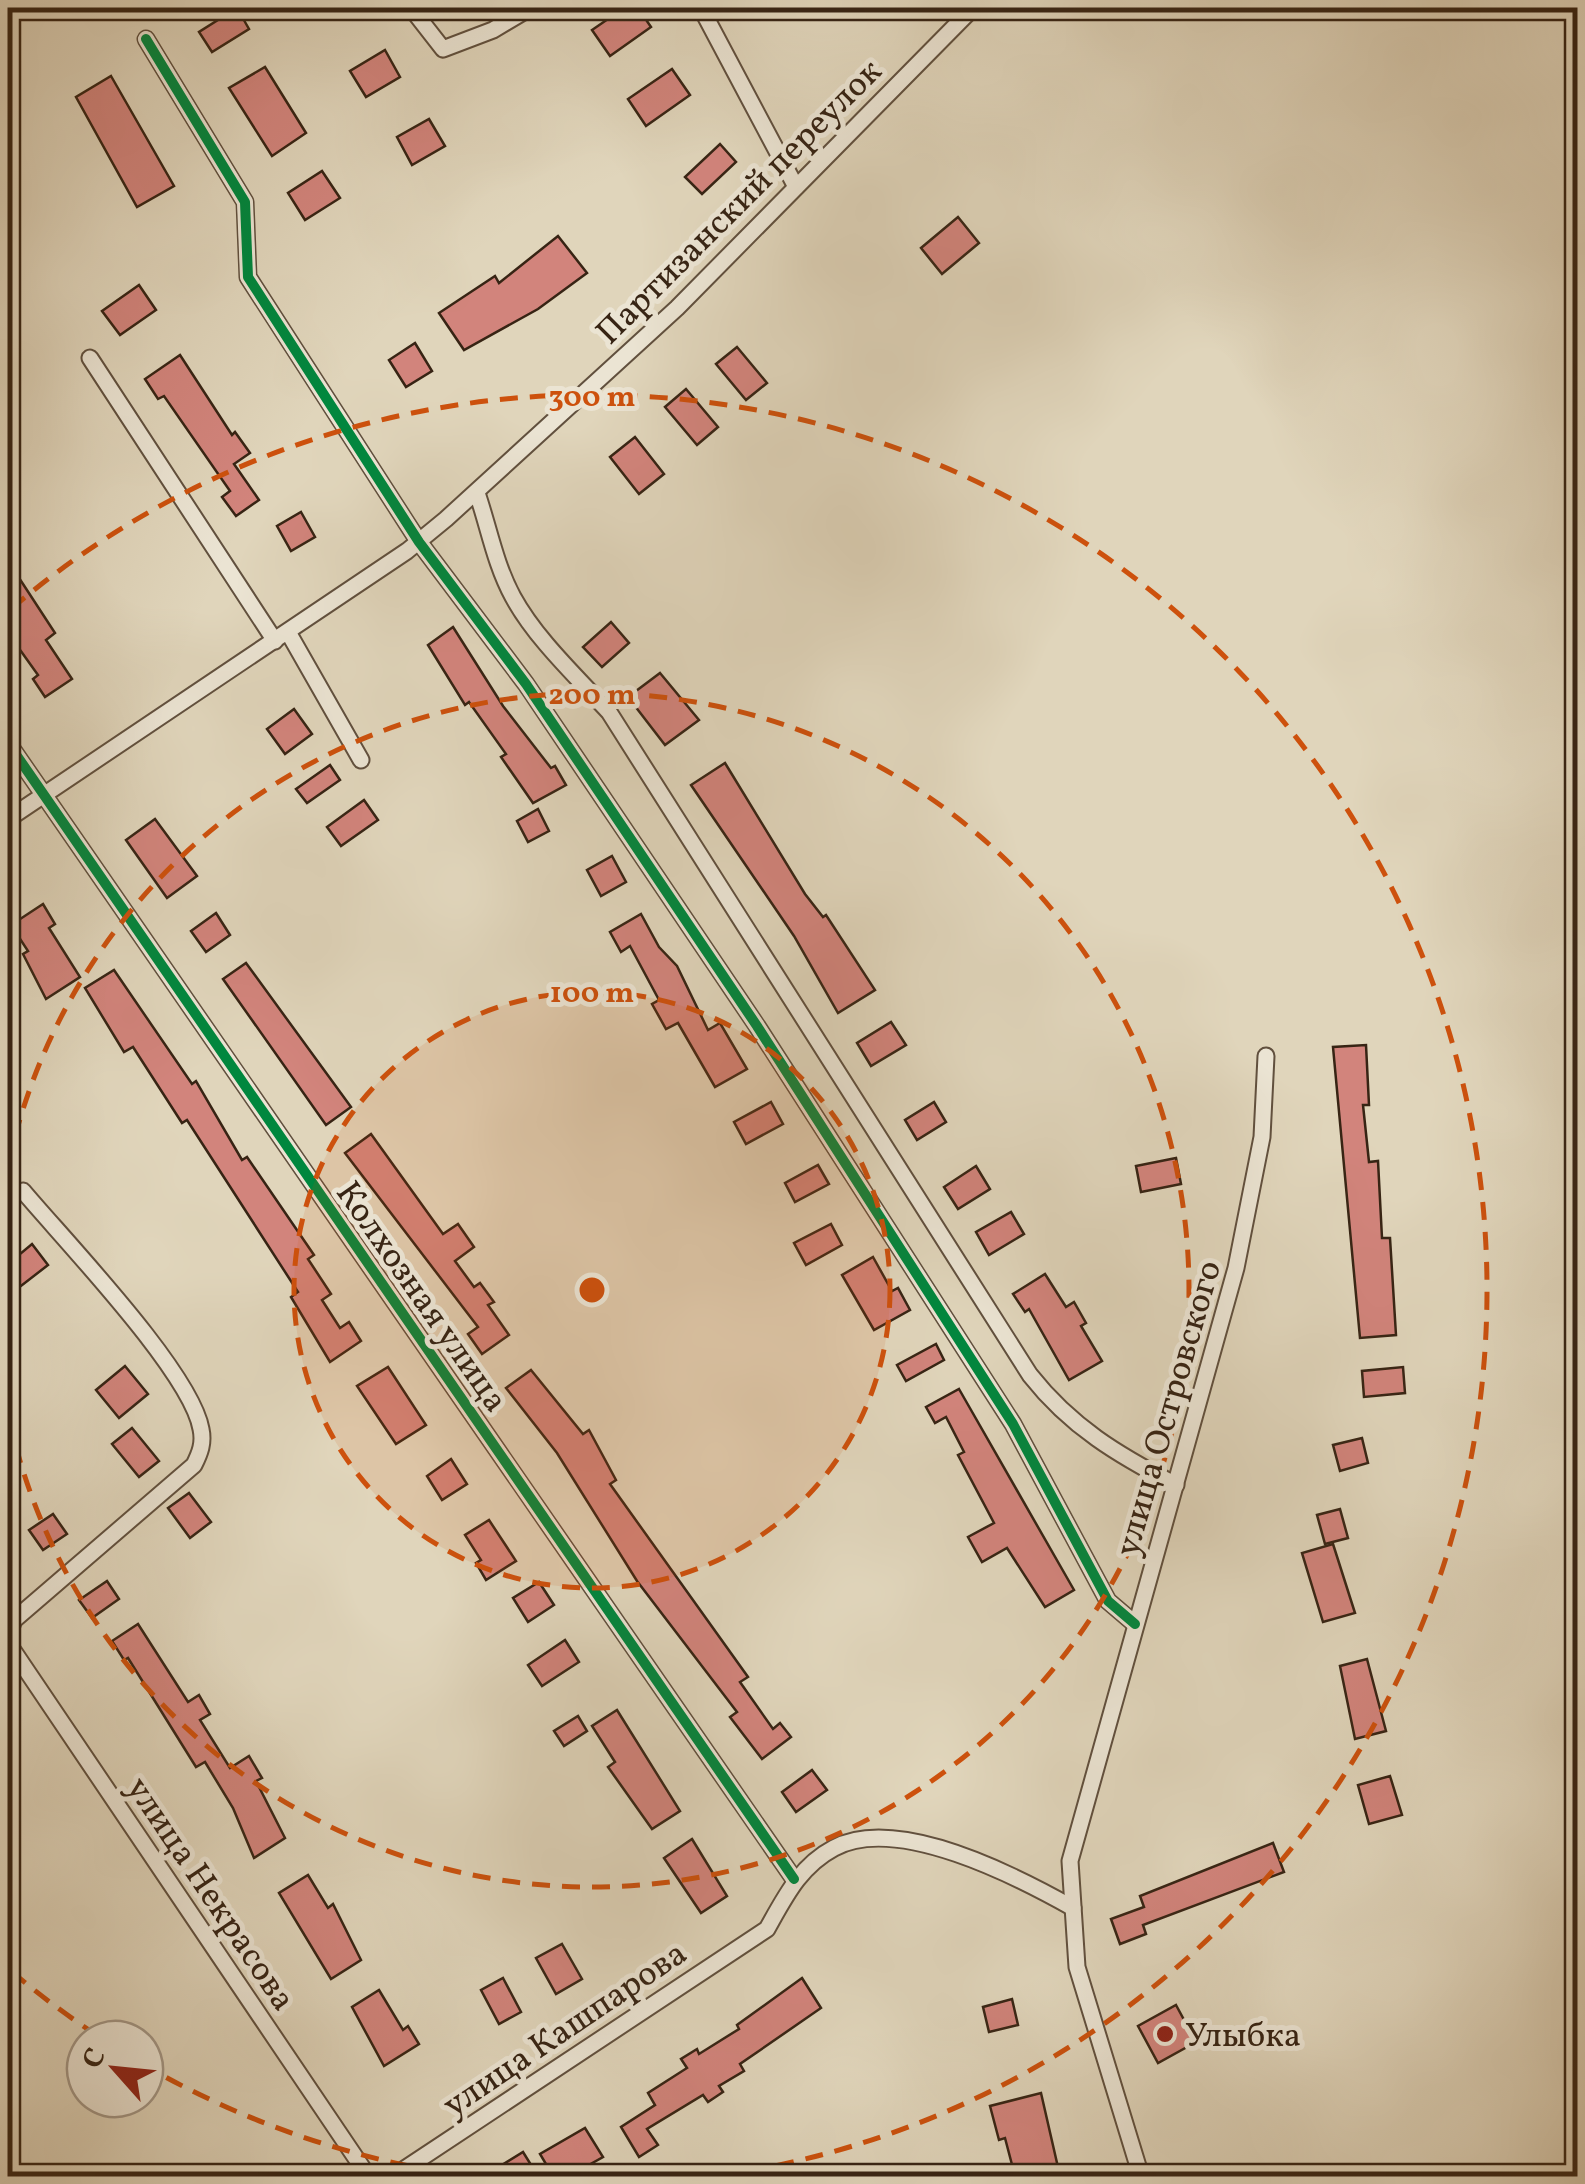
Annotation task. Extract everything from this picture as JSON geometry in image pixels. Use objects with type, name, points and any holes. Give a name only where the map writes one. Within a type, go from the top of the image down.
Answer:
[{"type":"street","points":[[411,8],[443,49],[493,30],[530,8]]},
{"type":"street","points":[[700,8],[796,188]]},
{"type":"street","name":"Партизанский переулок","points":[[8,819],[418,542],[477,493],[678,308],[973,8]]},
{"type":"street","points":[[146,39],[245,202],[248,276],[418,542],[526,684],[757,1026],[1013,1424],[1108,1601],[1134,1624]]},
{"type":"street","points":[[90,358],[361,760]]},
{"type":"street","name":"улица Островского","points":[[477,493],[492,548],[514,598],[544,640],[609,712],[1030,1375],[1076,1426],[1108,1450],[1176,1485]]},
{"type":"street","name":"Колхозная улица","points":[[8,743],[794,1879]]},
{"type":"street","name":"улица Островского","points":[[1141,2176],[1077,1967],[1070,1860],[1076,1826],[1236,1268],[1262,1137],[1266,1056]]},
{"type":"street","points":[[8,1639],[14,1620],[194,1466],[202,1448],[201,1429],[182,1381],[23,1191]]},
{"type":"street","name":"улица Некрасова","points":[[8,1639],[16,1658],[368,2176]]},
{"type":"street","points":[[8,1682],[16,1658]]},
{"type":"street","points":[[794,1879],[836,1846],[877,1839],[896,1841],[1021,1878],[1073,1908]]},
{"type":"street","name":"улица Кашпарова","points":[[394,2176],[767,1929],[794,1879]]},
{"type":"building","points":[[237,8],[249,29],[212,52],[199,32]]},
{"type":"building","points":[[624,8],[638,8],[651,27],[610,56],[592,30]]},
{"type":"building","points":[[385,50],[400,77],[366,97],[350,71]]},
{"type":"building","points":[[265,67],[306,133],[272,156],[229,88]]},
{"type":"building","points":[[672,69],[690,95],[646,126],[628,99]]},
{"type":"building","points":[[111,76],[174,186],[137,207],[76,97]]},
{"type":"building","points":[[429,119],[445,146],[412,165],[397,137]]},
{"type":"building","points":[[720,144],[736,162],[702,194],[685,177]]},
{"type":"building","points":[[322,171],[340,198],[305,220],[288,193]]},
{"type":"building","points":[[958,217],[979,243],[942,274],[921,248]]},
{"type":"building","points":[[558,236],[587,273],[538,309],[464,350],[439,313],[495,276],[499,283]]},
{"type":"building","points":[[139,285],[156,310],[120,335],[102,311]]},
{"type":"building","points":[[415,343],[432,371],[406,387],[389,360]]},
{"type":"building","points":[[737,347],[767,383],[746,400],[716,364]]},
{"type":"building","points":[[180,355],[232,435],[235,432],[250,453],[234,464],[259,500],[236,516],[222,497],[230,491],[164,396],[158,399],[145,379]]},
{"type":"building","points":[[686,389],[718,427],[697,445],[665,407]]},
{"type":"building","points":[[635,437],[664,474],[639,494],[610,457]]},
{"type":"building","points":[[301,512],[315,537],[291,551],[277,526]]},
{"type":"building","points":[[8,561],[55,633],[46,640],[72,679],[45,697],[33,679],[38,675],[8,633]]},
{"type":"building","points":[[611,622],[629,643],[602,667],[583,647]]},
{"type":"building","points":[[453,627],[503,706],[551,768],[555,766],[566,785],[533,803],[501,757],[506,754],[469,702],[465,705],[428,645]]},
{"type":"building","points":[[660,673],[699,720],[665,745],[628,697]]},
{"type":"building","points":[[294,709],[312,734],[285,754],[267,729]]},
{"type":"building","points":[[725,763],[805,894],[823,917],[826,915],[875,990],[838,1013],[794,936],[691,785]]},
{"type":"building","points":[[330,765],[340,780],[307,803],[296,789]]},
{"type":"building","points":[[364,800],[378,820],[341,846],[327,827]]},
{"type":"building","points":[[538,809],[549,831],[528,842],[517,821]]},
{"type":"building","points":[[155,819],[197,876],[167,898],[126,840]]},
{"type":"building","points":[[612,856],[626,882],[601,896],[587,870]]},
{"type":"building","points":[[43,904],[55,924],[49,928],[80,977],[46,999],[23,954],[28,951],[11,925]]},
{"type":"building","points":[[216,913],[230,935],[206,952],[191,931]]},
{"type":"building","points":[[641,914],[659,947],[677,966],[708,1030],[720,1023],[747,1069],[715,1087],[678,1023],[666,1029],[652,1004],[659,1000],[630,946],[621,952],[610,932]]},
{"type":"building","points":[[246,963],[351,1107],[326,1125],[223,979]]},
{"type":"building","points":[[114,970],[192,1084],[196,1081],[242,1160],[247,1157],[314,1255],[308,1259],[331,1294],[322,1300],[340,1328],[349,1322],[361,1341],[330,1362],[291,1297],[298,1292],[187,1120],[182,1123],[133,1047],[124,1052],[85,988]]},
{"type":"building","points":[[891,1022],[906,1045],[871,1066],[857,1043]]},
{"type":"building","points":[[1366,1045],[1369,1105],[1363,1105],[1369,1162],[1378,1161],[1382,1238],[1390,1238],[1396,1335],[1360,1338],[1333,1047]]},
{"type":"building","points":[[771,1102],[783,1124],[746,1144],[734,1122]]},
{"type":"building","points":[[934,1102],[946,1122],[917,1140],[905,1120]]},
{"type":"building","points":[[371,1134],[443,1234],[458,1224],[474,1247],[455,1261],[474,1287],[480,1283],[494,1302],[488,1305],[509,1335],[482,1354],[468,1334],[478,1327],[345,1153]]},
{"type":"building","points":[[1176,1158],[1181,1184],[1141,1192],[1136,1166]]},
{"type":"building","points":[[818,1165],[829,1184],[795,1202],[785,1183]]},
{"type":"building","points":[[976,1166],[990,1189],[958,1209],[944,1187]]},
{"type":"building","points":[[1011,1212],[1024,1234],[989,1255],[976,1232]]},
{"type":"building","points":[[831,1224],[842,1245],[806,1265],[794,1243]]},
{"type":"building","points":[[32,1244],[48,1265],[8,1296],[8,1264]]},
{"type":"building","points":[[873,1257],[892,1291],[898,1288],[910,1310],[874,1330],[842,1275]]},
{"type":"building","points":[[1045,1274],[1066,1307],[1074,1302],[1086,1323],[1081,1326],[1102,1361],[1069,1380],[1029,1309],[1025,1312],[1013,1294]]},
{"type":"building","points":[[936,1344],[944,1360],[906,1381],[897,1365]]},
{"type":"building","points":[[125,1366],[148,1394],[119,1418],[96,1390]]},
{"type":"building","points":[[388,1367],[426,1425],[396,1444],[357,1386]]},
{"type":"building","points":[[1403,1367],[1405,1393],[1364,1397],[1362,1371]]},
{"type":"building","points":[[531,1370],[583,1434],[589,1430],[616,1480],[610,1484],[748,1677],[740,1682],[773,1729],[780,1723],[791,1737],[762,1759],[730,1717],[737,1712],[637,1581],[557,1453],[506,1388]]},
{"type":"building","points":[[959,1389],[1074,1590],[1045,1607],[1007,1548],[982,1562],[968,1537],[994,1523],[958,1455],[964,1452],[946,1417],[935,1423],[926,1407]]},
{"type":"building","points":[[132,1428],[159,1461],[139,1477],[112,1444]]},
{"type":"building","points":[[1362,1438],[1368,1463],[1340,1471],[1333,1445]]},
{"type":"building","points":[[451,1459],[467,1484],[442,1500],[427,1476]]},
{"type":"building","points":[[189,1493],[211,1522],[190,1538],[168,1508]]},
{"type":"building","points":[[1340,1509],[1348,1538],[1325,1544],[1317,1515]]},
{"type":"building","points":[[53,1514],[67,1534],[43,1550],[29,1530]]},
{"type":"building","points":[[489,1520],[516,1561],[486,1580],[476,1563],[481,1560],[465,1535]]},
{"type":"building","points":[[1333,1544],[1355,1613],[1323,1622],[1302,1553]]},
{"type":"building","points":[[107,1581],[119,1599],[92,1618],[79,1600]]},
{"type":"building","points":[[539,1582],[554,1605],[528,1622],[513,1598]]},
{"type":"building","points":[[138,1624],[188,1702],[199,1695],[210,1714],[200,1720],[230,1768],[249,1756],[262,1778],[256,1781],[285,1838],[254,1858],[233,1808],[205,1762],[196,1767],[128,1658],[124,1660],[112,1641]]},
{"type":"building","points":[[565,1640],[579,1662],[542,1686],[528,1665]]},
{"type":"building","points":[[1367,1659],[1386,1731],[1355,1739],[1340,1666]]},
{"type":"building","points":[[617,1710],[680,1811],[652,1829],[608,1767],[615,1762],[592,1726]]},
{"type":"building","points":[[578,1716],[587,1731],[564,1746],[554,1731]]},
{"type":"building","points":[[812,1770],[827,1790],[796,1812],[782,1792]]},
{"type":"building","points":[[1390,1776],[1402,1815],[1369,1824],[1358,1785]]},
{"type":"building","points":[[692,1839],[727,1896],[701,1913],[664,1858]]},
{"type":"building","points":[[1273,1843],[1284,1872],[1143,1925],[1146,1934],[1120,1944],[1111,1919],[1144,1907],[1140,1896]]},
{"type":"building","points":[[308,1875],[328,1908],[333,1904],[361,1960],[331,1979],[279,1893]]},
{"type":"building","points":[[562,1944],[582,1979],[556,1994],[536,1958]]},
{"type":"building","points":[[503,1978],[521,2012],[499,2024],[481,1990]]},
{"type":"building","points":[[802,1978],[821,2008],[740,2064],[744,2071],[719,2086],[723,2092],[708,2102],[703,2095],[647,2129],[658,2145],[639,2157],[621,2127],[655,2105],[648,2093],[687,2068],[681,2059],[697,2049],[699,2054],[739,2029],[737,2025]]},
{"type":"building","points":[[379,1990],[403,2030],[408,2026],[419,2044],[384,2066],[352,2007]]},
{"type":"building","points":[[1012,1999],[1018,2025],[989,2032],[983,2007]]},
{"type":"building","points":[[1176,2005],[1196,2042],[1158,2063],[1138,2026]]},
{"type":"building","points":[[1041,2093],[1060,2176],[1015,2176],[1005,2138],[999,2140],[990,2106]]},
{"type":"building","points":[[585,2128],[603,2157],[569,2176],[553,2176],[540,2154]]},
{"type":"building","points":[[523,2152],[533,2168],[520,2176],[484,2176]]},
{"type":"cycle path","points":[[146,39],[245,202],[248,277],[419,542],[526,684],[757,1026],[1013,1424],[1108,1601],[1135,1624]]},
{"type":"cycle path","points":[[8,743],[794,1879]]},
{"type":"place","name":"Улыбка","points":[[1165,2034]]}]
